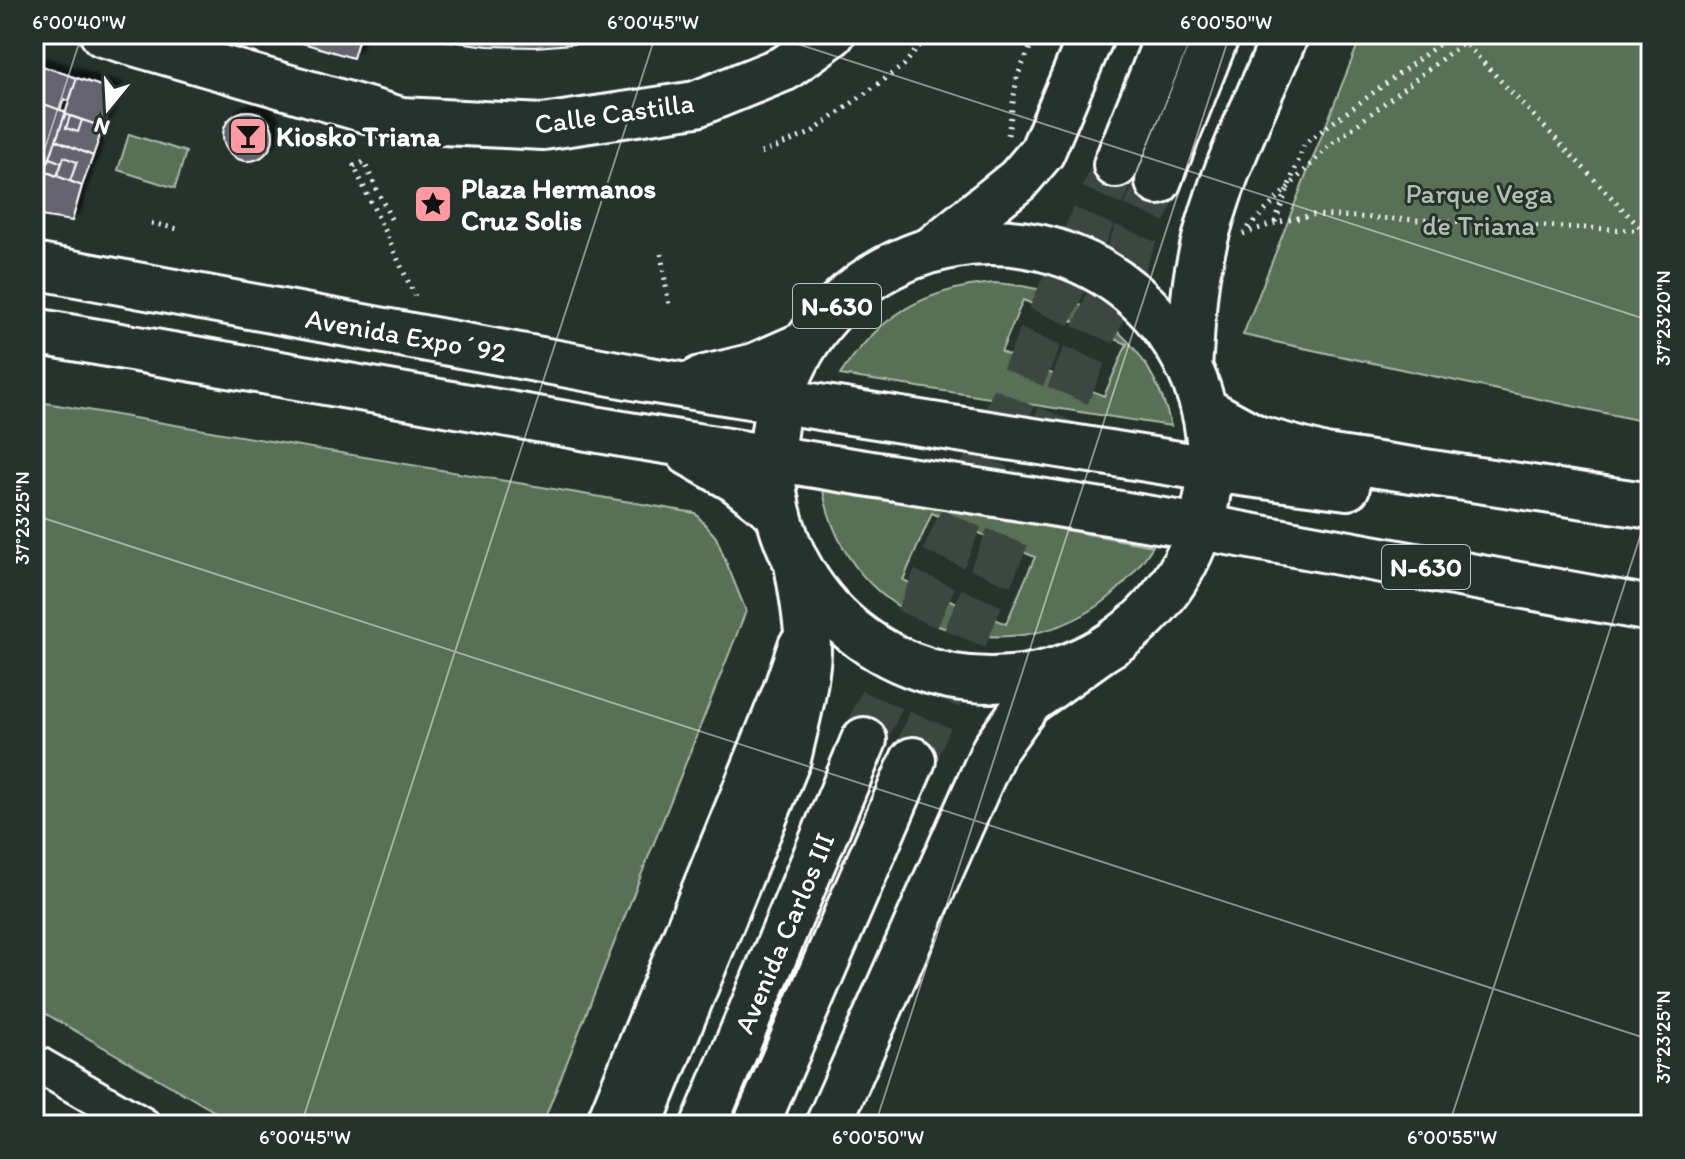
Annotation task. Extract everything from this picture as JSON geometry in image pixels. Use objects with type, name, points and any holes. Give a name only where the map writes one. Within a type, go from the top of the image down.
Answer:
[{"type":"main road","name":"Calle Castilla","points":[[103,34],[401,120],[543,127],[696,104],[785,68],[832,34]]},
{"type":"main road","name":"N-630","points":[[931,250],[1018,180],[1042,152],[1092,34]]},
{"type":"main road","points":[[1116,165],[1169,34]]},
{"type":"main road","points":[[1158,182],[1217,34]]},
{"type":"main road","name":"N-630","points":[[1189,367],[1198,272],[1210,222],[1233,158],[1286,34]]},
{"type":"main road","name":"N-630","points":[[998,242],[1033,246],[1066,255],[1086,265],[1125,288],[1151,311],[1189,367],[1205,410],[1210,439],[1210,469],[1201,527],[1177,577],[1159,602],[1131,630],[1099,652],[1059,669],[1016,678],[973,679],[929,671],[889,655],[852,631],[821,600],[797,564],[778,513],[771,458],[780,400],[790,371],[805,344],[829,313],[859,286],[893,265],[931,250],[998,242]]},
{"type":"main road","name":"Avenida Expo´92","points":[[34,266],[679,384],[1210,469]]},
{"type":"main road","points":[[34,331],[669,442],[1201,527]]},
{"type":"main road","points":[[679,384],[755,366],[805,344]]},
{"type":"main road","points":[[1205,410],[1256,438],[1325,457],[1651,506]]},
{"type":"main road","points":[[669,442],[736,480],[778,513]]},
{"type":"main road","name":"N-630","points":[[1210,469],[1651,527]]},
{"type":"main road","name":"N-630","points":[[1201,527],[1651,609]]},
{"type":"main road","name":"N-630","points":[[1177,577],[1279,541]]},
{"type":"main road","points":[[639,1125],[788,759],[808,652],[797,564]]},
{"type":"main road","points":[[828,1125],[994,750],[1028,703],[1099,652]]},
{"type":"main road","name":"Avenida Carlos III","points":[[704,1125],[864,740]]},
{"type":"main road","name":"Avenida Carlos III","points":[[756,1125],[913,760]]},
{"type":"street","points":[[603,1125],[780,692],[795,651],[804,606]]},
{"type":"street","points":[[34,1062],[143,1125]]},
{"type":"path","points":[[761,153],[811,133],[904,65],[929,34]]},
{"type":"path","points":[[1010,140],[1007,132],[1017,77],[1036,34]]},
{"type":"path","points":[[1275,223],[1305,143],[1454,34],[1647,231],[1651,239]]},
{"type":"path","points":[[1474,34],[1328,147],[1242,234],[1313,215],[1647,231]]},
{"type":"path","points":[[391,219],[364,162],[354,166],[415,296]]},
{"type":"path","points":[[151,223],[178,229]]},
{"type":"path","points":[[661,254],[669,306]]},
{"type":"green space","name":"Parque Vega de Triana","points":[[1362,34],[1651,34],[1651,423],[1243,335]]},
{"type":"green space","points":[[129,134],[186,152],[175,188],[118,170]]},
{"type":"green space","points":[[994,283],[1027,287],[1084,307],[1108,323],[1129,343],[1147,367],[1161,395],[1171,426],[840,375],[871,337],[905,309],[924,299],[969,286]],"holes":[[[1023,300],[1127,344],[1104,396],[1001,352]]]},
{"type":"green space","points":[[34,401],[695,513],[716,537],[746,611],[542,1125],[238,1125],[34,1007]]},
{"type":"green space","points":[[822,486],[1153,546],[1133,574],[1109,598],[1058,626],[1023,635],[989,636],[954,631],[921,619],[891,602],[865,578],[840,541],[830,519]],"holes":[[[932,513],[1035,557],[1006,624],[903,580]]]},
{"type":"building","points":[[298,34],[360,34],[353,58],[296,41]]},
{"type":"building","points":[[395,34],[486,34],[498,37],[499,34],[636,34],[635,39],[535,47],[488,46]]},
{"type":"building","points":[[39,65],[77,78],[69,101],[64,99],[60,110],[36,101],[42,87],[34,85]]},
{"type":"building","points":[[77,78],[116,91],[103,127],[65,114]]},
{"type":"building","points":[[36,101],[66,112],[45,171],[34,167]]},
{"type":"building","name":"Kiosko Triana","points":[[248,111],[266,118],[273,136],[266,154],[248,161],[230,154],[223,136],[230,118]]},
{"type":"building","points":[[65,114],[70,116],[66,128],[78,132],[82,120],[103,127],[93,156],[56,140]]},
{"type":"building","points":[[70,116],[82,120],[78,132],[66,128]]},
{"type":"building","points":[[56,140],[93,156],[82,186],[70,181],[77,162],[64,157],[62,163],[50,158]]},
{"type":"building","points":[[64,157],[77,162],[70,181],[57,176]]},
{"type":"building","points":[[50,158],[62,163],[57,176],[45,171]]},
{"type":"building","points":[[34,167],[82,186],[72,221],[34,215]]},
{"type":"tunnel","points":[[864,740],[1116,165]]},
{"type":"tunnel","points":[[913,760],[1158,182]]},
{"type":"place","name":"Kiosko Triana","points":[[248,136]]},
{"type":"place","name":"Plaza Hermanos Cruz Solis","points":[[433,204]]}]
